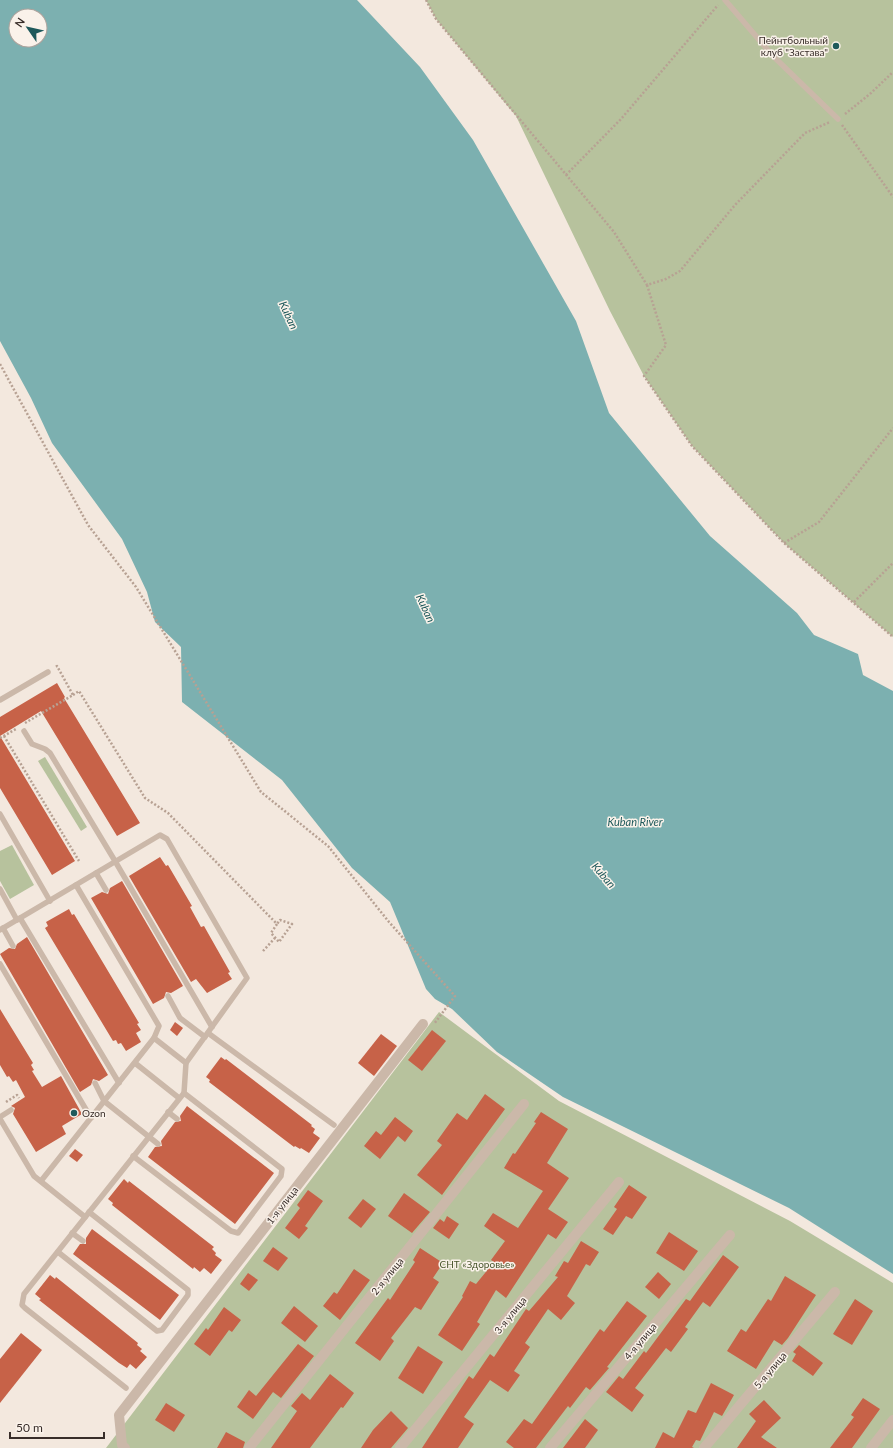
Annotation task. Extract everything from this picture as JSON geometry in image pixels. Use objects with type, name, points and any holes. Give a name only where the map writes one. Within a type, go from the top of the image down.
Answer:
[{"type":"street","name":"1-я улица","points":[[125,1448],[122,1445],[119,1415],[427,1025]]},
{"type":"street","name":"2-я улица","points":[[249,1448],[524,1104]]},
{"type":"street","name":"3-я улица","points":[[400,1448],[619,1182]]},
{"type":"street","name":"4-я улица","points":[[550,1448],[730,1235]]},
{"type":"street","name":"5-я улица","points":[[704,1448],[835,1292]]},
{"type":"street","points":[[872,1448],[893,1420]]},
{"type":"lane","points":[[724,0],[774,56],[838,119]]},
{"type":"lane","points":[[0,700],[48,672]]},
{"type":"lane","points":[[24,731],[32,744],[45,748],[50,753],[212,1027]]},
{"type":"lane","points":[[0,814],[50,901]]},
{"type":"lane","points":[[13,946],[2,929],[160,835],[167,839],[247,978],[186,1063],[184,1092],[24,1294],[22,1305],[126,1388]]},
{"type":"lane","points":[[96,873],[106,890]]},
{"type":"lane","points":[[41,1181],[135,1063],[154,1038],[159,1026],[76,885]]},
{"type":"lane","points":[[0,889],[118,1083]]},
{"type":"lane","points":[[0,964],[91,1118]]},
{"type":"lane","points":[[168,996],[180,1018],[334,1125]]},
{"type":"lane","points":[[154,1038],[186,1063]]},
{"type":"lane","points":[[135,1063],[179,1098]]},
{"type":"lane","points":[[95,1083],[104,1101],[158,1144]]},
{"type":"lane","points":[[133,1156],[231,1232],[238,1233],[281,1176],[282,1169],[184,1092]]},
{"type":"lane","points":[[11,1110],[0,1118],[34,1176],[188,1290],[188,1295],[162,1330],[157,1330],[58,1252]]},
{"type":"lane","points":[[168,1112],[177,1119]]},
{"type":"lane","points":[[72,1233],[83,1242]]},
{"type":"path","points":[[426,0],[436,19],[614,232],[647,285],[666,345],[644,376],[692,446],[784,543],[893,637]]},
{"type":"path","points":[[566,175],[621,119],[724,0]]},
{"type":"path","points":[[647,285],[666,279],[680,271],[735,205],[805,133],[838,119],[871,93],[893,72]]},
{"type":"path","points":[[838,119],[893,197]]},
{"type":"path","points":[[0,364],[88,525],[136,587],[261,792],[328,846],[389,922],[455,996],[427,1025]]},
{"type":"path","points":[[784,543],[819,522],[893,428]]},
{"type":"path","points":[[854,602],[893,563]]},
{"type":"path","points":[[48,672],[56,666],[73,695]]},
{"type":"path","points":[[0,738],[79,691],[145,798],[168,813],[277,924]]},
{"type":"path","points":[[4,736],[79,862]]},
{"type":"path","points":[[280,920],[292,924],[279,942],[270,933],[277,924],[280,920]]},
{"type":"path","points":[[263,952],[275,938]]},
{"type":"path","points":[[0,1105],[17,1094],[19,1098]]},
{"type":"green space","points":[[426,0],[893,0],[893,637],[784,543],[692,446],[644,376],[610,311],[516,116],[436,19]]},
{"type":"green space","points":[[45,757],[87,827],[81,831],[38,761]]},
{"type":"green space","points":[[12,845],[34,885],[10,899],[0,881],[0,851]]},
{"type":"green space","name":"СНТ «Здоровье»","points":[[439,1012],[559,1101],[790,1221],[893,1283],[893,1448],[106,1448]]},
{"type":"water","name":"Kuban River","points":[[0,0],[357,0],[420,67],[473,140],[576,321],[609,413],[710,536],[797,613],[814,635],[858,654],[863,675],[893,691],[893,1274],[789,1208],[563,1097],[497,1052],[452,1009],[435,999],[426,989],[390,902],[352,868],[282,780],[182,702],[181,647],[155,622],[147,592],[122,539],[52,443],[31,398],[0,341]]},
{"type":"building","points":[[57,683],[65,697],[64,698],[140,823],[117,836],[41,711],[0,736],[0,717]]},
{"type":"building","points":[[0,736],[75,861],[52,875],[0,788]]},
{"type":"building","points":[[160,857],[166,866],[168,865],[192,906],[190,907],[201,927],[204,926],[230,972],[228,973],[232,979],[207,993],[196,979],[191,982],[129,876]]},
{"type":"building","points":[[122,881],[183,986],[171,993],[166,992],[164,998],[153,1004],[91,898],[102,892],[108,894],[110,888]]},
{"type":"building","points":[[69,909],[72,915],[74,914],[139,1023],[137,1024],[141,1030],[136,1033],[141,1042],[126,1051],[121,1043],[118,1044],[116,1040],[113,1041],[45,928],[48,926],[46,922]]},
{"type":"building","points":[[27,937],[108,1075],[99,1081],[93,1079],[91,1085],[80,1092],[0,954],[9,948],[15,949],[17,944]]},
{"type":"building","points":[[0,1009],[33,1063],[31,1065],[34,1070],[32,1071],[42,1087],[61,1076],[82,1114],[62,1126],[66,1134],[36,1152],[13,1114],[15,1108],[11,1106],[25,1097],[16,1080],[13,1082],[9,1076],[7,1077],[0,1065]]},
{"type":"building","points":[[175,1022],[183,1028],[177,1036],[170,1030]]},
{"type":"building","points":[[432,1030],[446,1041],[422,1071],[408,1060]]},
{"type":"building","points":[[381,1034],[397,1046],[374,1076],[358,1063]]},
{"type":"building","points":[[221,1057],[225,1060],[226,1059],[312,1125],[311,1126],[315,1129],[313,1133],[320,1138],[309,1153],[301,1148],[294,1147],[209,1082],[210,1080],[206,1077]]},
{"type":"building","points":[[485,1094],[505,1109],[442,1195],[417,1175],[442,1145],[437,1141],[457,1113],[467,1120]]},
{"type":"building","points":[[187,1106],[274,1173],[235,1224],[148,1157],[155,1147],[162,1146],[161,1141],[175,1122],[181,1121],[180,1116]]},
{"type":"building","points":[[541,1112],[568,1129],[547,1163],[569,1178],[548,1209],[568,1222],[556,1239],[548,1234],[506,1298],[496,1290],[477,1322],[480,1324],[462,1351],[438,1335],[463,1297],[462,1296],[470,1281],[476,1284],[494,1262],[491,1260],[505,1241],[484,1226],[493,1213],[518,1228],[543,1191],[504,1168],[513,1153],[515,1154],[536,1123],[534,1122]]},
{"type":"building","points":[[395,1117],[413,1131],[405,1142],[398,1136],[380,1159],[364,1146],[376,1131],[381,1135]]},
{"type":"building","points":[[75,1149],[83,1155],[77,1162],[69,1156]]},
{"type":"building","points":[[124,1179],[128,1183],[129,1181],[214,1247],[212,1249],[216,1253],[215,1255],[222,1260],[211,1274],[204,1268],[200,1272],[194,1267],[193,1269],[112,1205],[113,1203],[108,1199]]},
{"type":"building","points":[[629,1185],[647,1197],[632,1219],[626,1216],[613,1235],[603,1229],[617,1209],[614,1207]]},
{"type":"building","points":[[308,1190],[323,1201],[305,1226],[308,1228],[299,1239],[285,1228],[300,1208],[297,1205]]},
{"type":"building","points":[[404,1193],[430,1212],[412,1233],[388,1216]]},
{"type":"building","points":[[363,1199],[376,1209],[361,1228],[348,1218]]},
{"type":"building","points":[[447,1216],[459,1224],[449,1239],[433,1228],[440,1219],[444,1222]]},
{"type":"building","points":[[92,1229],[179,1295],[160,1320],[73,1254],[80,1244],[86,1244],[86,1238]]},
{"type":"building","points":[[669,1232],[698,1251],[684,1271],[656,1253]]},
{"type":"building","points":[[581,1241],[599,1252],[590,1266],[586,1264],[567,1296],[575,1303],[561,1320],[548,1309],[525,1343],[530,1347],[514,1371],[520,1375],[508,1392],[490,1380],[464,1417],[474,1424],[458,1448],[422,1448],[469,1376],[473,1379],[490,1354],[494,1357],[526,1309],[529,1311],[558,1277],[555,1276],[564,1261],[568,1263]]},
{"type":"building","points":[[273,1247],[288,1258],[278,1271],[263,1261]]},
{"type":"building","points":[[420,1248],[443,1263],[433,1278],[439,1282],[421,1310],[415,1307],[391,1338],[394,1341],[380,1361],[355,1343],[388,1298],[390,1300],[415,1262],[413,1260]]},
{"type":"building","points":[[723,1255],[739,1267],[710,1307],[703,1302],[685,1327],[688,1329],[671,1352],[666,1348],[635,1388],[644,1395],[632,1412],[606,1392],[619,1376],[623,1379],[644,1351],[646,1353],[686,1299],[690,1301]]},
{"type":"building","points":[[354,1269],[370,1280],[340,1320],[323,1306],[334,1292],[337,1294]]},
{"type":"building","points":[[658,1272],[671,1284],[659,1299],[645,1287]]},
{"type":"building","points":[[248,1273],[258,1280],[249,1291],[240,1284]]},
{"type":"building","points":[[50,1275],[55,1279],[56,1277],[138,1343],[137,1345],[142,1349],[140,1351],[147,1357],[136,1369],[130,1364],[127,1368],[119,1363],[39,1300],[41,1299],[35,1294]]},
{"type":"building","points":[[785,1276],[816,1295],[788,1338],[782,1345],[774,1340],[756,1369],[727,1351],[741,1329],[746,1332],[768,1299],[771,1301]]},
{"type":"building","points":[[855,1299],[873,1311],[852,1345],[833,1334]]},
{"type":"building","points":[[627,1301],[647,1316],[607,1367],[609,1368],[590,1390],[586,1387],[570,1408],[568,1406],[536,1448],[514,1448],[506,1442],[524,1419],[532,1424],[600,1329],[604,1332]]},
{"type":"building","points":[[294,1306],[318,1326],[305,1342],[281,1323]]},
{"type":"building","points":[[224,1307],[241,1320],[232,1332],[229,1330],[210,1356],[194,1344],[206,1328],[208,1330]]},
{"type":"building","points":[[21,1333],[42,1350],[0,1403],[0,1359]]},
{"type":"building","points":[[298,1344],[314,1356],[281,1398],[273,1392],[253,1419],[237,1407],[249,1390],[256,1396]]},
{"type":"building","points":[[799,1345],[823,1363],[813,1376],[792,1361],[796,1354],[793,1352]]},
{"type":"building","points":[[418,1346],[443,1362],[423,1394],[398,1378]]},
{"type":"building","points":[[330,1374],[354,1393],[343,1408],[341,1407],[310,1448],[271,1448],[297,1411],[291,1406],[302,1393],[310,1400]]},
{"type":"building","points":[[711,1383],[734,1395],[722,1416],[714,1412],[700,1441],[696,1440],[692,1447],[694,1448],[655,1448],[663,1432],[674,1438],[688,1410],[696,1413]]},
{"type":"building","points":[[863,1398],[880,1409],[852,1448],[830,1448],[854,1417],[851,1415]]},
{"type":"building","points":[[764,1400],[781,1418],[761,1437],[777,1448],[737,1448],[756,1421],[749,1414]]},
{"type":"building","points":[[166,1403],[185,1415],[174,1432],[155,1420]]},
{"type":"building","points":[[391,1411],[408,1428],[391,1448],[361,1448],[373,1430]]},
{"type":"building","points":[[585,1419],[598,1430],[585,1448],[563,1448]]},
{"type":"building","points":[[226,1432],[245,1442],[243,1448],[217,1448]]},
{"type":"place","name":"Пейнтбольный клуб \"Застава\"","points":[[836,46]]},
{"type":"place","name":"Ozon","points":[[74,1113]]},
{"type":"water label","name":"Kuban","points":[[289,315]]},
{"type":"water label","name":"Kuban","points":[[426,608]]},
{"type":"water label","name":"Kuban","points":[[604,875]]}]
